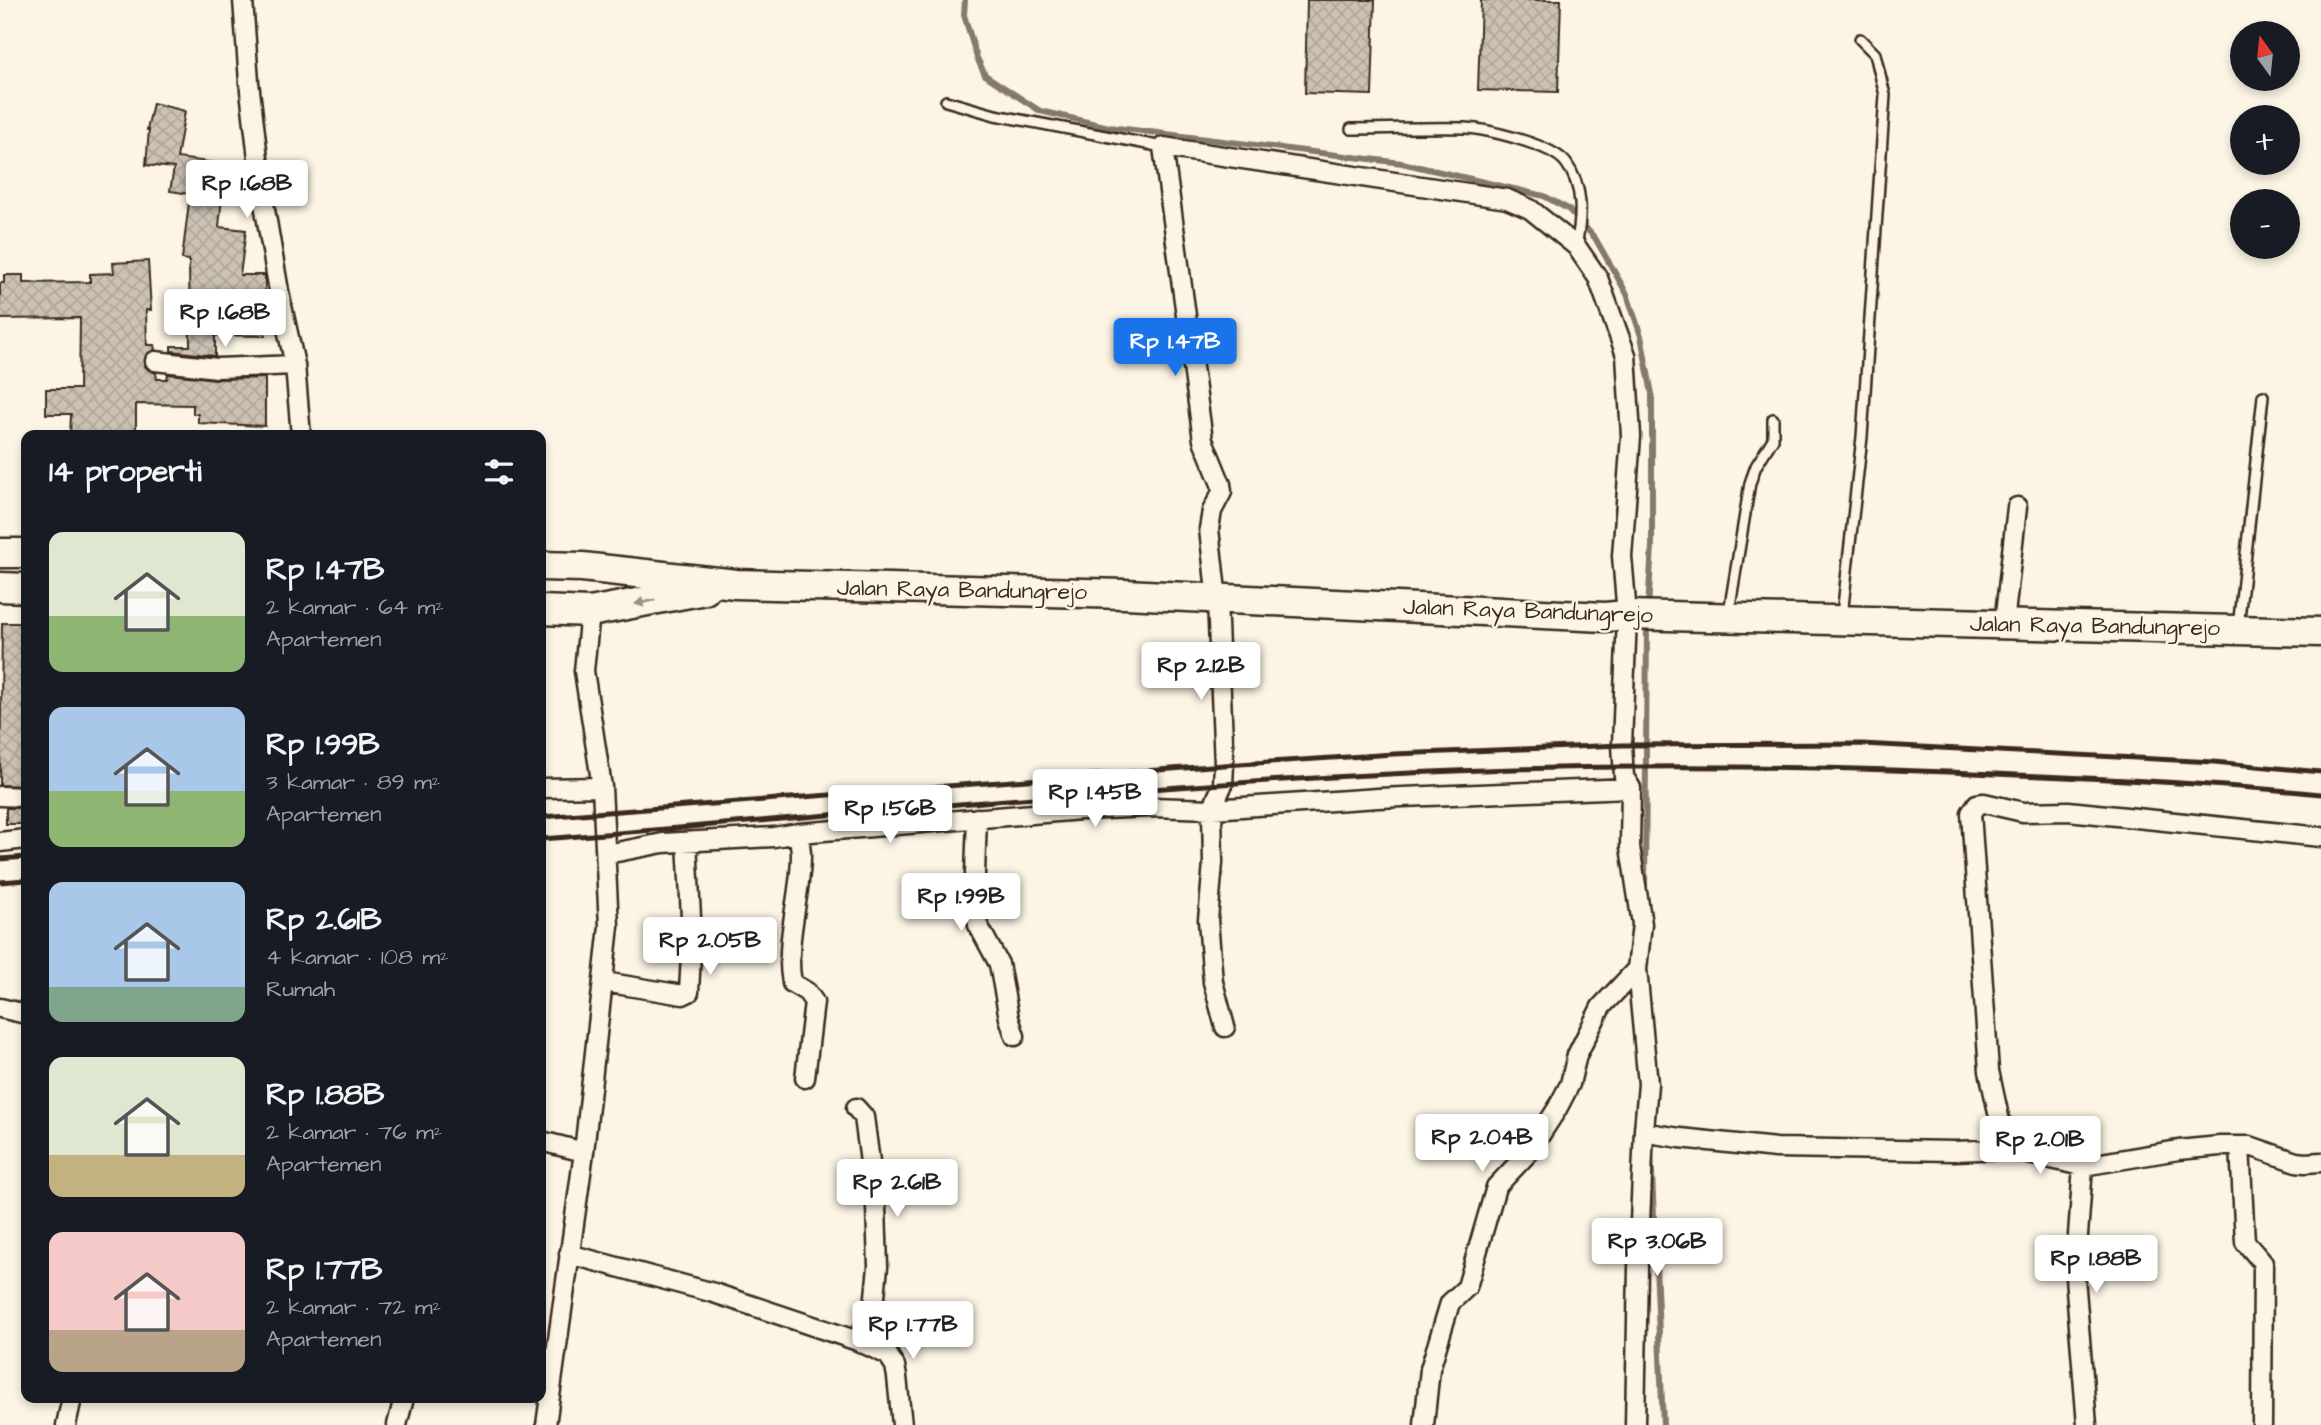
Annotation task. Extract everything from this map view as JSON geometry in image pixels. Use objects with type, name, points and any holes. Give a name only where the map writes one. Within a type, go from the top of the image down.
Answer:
[{"type":"main road","points":[[0,553],[21,553]]},
{"type":"main road","name":"Jalan Raya Bandungrejo","points":[[546,566],[582,567],[736,584],[1125,593],[1217,600],[1605,617],[1639,615],[2321,632]]},
{"type":"main road","name":"Jalan Raya Bandungrejo","points":[[546,610],[590,612],[736,584]]},
{"type":"main road","points":[[0,587],[21,588]]},
{"type":"street","points":[[243,0],[249,82],[262,192],[295,365],[300,430]]},
{"type":"street","points":[[1225,1027],[1213,982],[1208,941],[1213,863],[1212,809],[1223,784],[1224,765],[1217,600],[1209,529],[1212,511],[1222,492],[1203,440],[1163,147],[1507,199],[1530,209],[1577,241],[1598,278],[1626,355],[1631,436],[1622,556],[1639,615],[1622,745],[1624,777],[1631,788],[1630,846],[1642,924],[1637,969],[1648,1084],[1638,1268],[1635,1425]]},
{"type":"street","points":[[155,361],[217,368],[295,365]]},
{"type":"street","points":[[2004,624],[2017,508]]},
{"type":"street","points":[[546,1425],[584,1152],[610,926],[602,787],[584,671],[590,612]]},
{"type":"street","points":[[546,788],[602,787]]},
{"type":"street","points":[[607,854],[663,843],[774,837],[977,818],[1151,807],[1212,809],[1378,798],[1631,788]]},
{"type":"street","points":[[0,796],[21,797]]},
{"type":"street","points":[[2006,1149],[1989,1071],[1972,808],[1984,803],[2023,812],[2068,811],[2321,837]]},
{"type":"street","points":[[977,818],[974,901],[978,925],[999,964],[1015,1036]]},
{"type":"street","points":[[799,833],[801,856],[790,974],[792,983],[807,992],[814,1002],[805,1078]]},
{"type":"street","points":[[0,842],[21,840]]},
{"type":"street","points":[[604,982],[684,995],[689,992],[692,936],[687,842]]},
{"type":"street","points":[[1424,1425],[1430,1369],[1450,1303],[1467,1287],[1496,1187],[1529,1152],[1558,1109],[1570,1084],[1577,1055],[1601,1007],[1637,969]]},
{"type":"street","points":[[0,1008],[21,1013]]},
{"type":"street","points":[[856,1108],[864,1117],[879,1238],[874,1306],[858,1341]]},
{"type":"street","points":[[1646,1132],[1776,1148],[1941,1151],[2006,1149],[2084,1166],[2178,1150],[2240,1146],[2259,1147],[2296,1162],[2321,1161]]},
{"type":"street","points":[[546,1142],[584,1152]]},
{"type":"street","points":[[2240,1146],[2245,1242],[2263,1263],[2262,1425]]},
{"type":"street","points":[[2084,1166],[2075,1277],[2087,1425]]},
{"type":"street","points":[[569,1254],[714,1293],[858,1341],[888,1355],[895,1366],[902,1425]]},
{"type":"street","points":[[66,1425],[71,1403]]},
{"type":"street","points":[[397,1425],[403,1403]]},
{"type":"lane","points":[[1841,620],[1862,436],[1885,95],[1875,54],[1860,39]]},
{"type":"lane","points":[[946,100],[995,115],[1163,147]]},
{"type":"lane","points":[[1351,129],[1468,128],[1541,145],[1564,160],[1576,180],[1581,208],[1577,241]]},
{"type":"lane","points":[[2238,630],[2263,396]]},
{"type":"lane","points":[[1728,617],[1750,484],[1756,466],[1773,439],[1773,419]]},
{"type":"building","points":[[1307,0],[1375,0],[1372,95],[1305,93]]},
{"type":"building","points":[[1481,0],[1561,0],[1558,92],[1478,90]]},
{"type":"building","points":[[153,103],[185,111],[177,158],[225,164],[219,227],[246,230],[240,275],[265,275],[265,336],[215,335],[215,356],[171,351],[171,346],[190,346],[189,260],[182,259],[190,194],[170,191],[174,168],[146,165],[147,130]]},
{"type":"building","points":[[148,261],[151,310],[146,310],[147,345],[154,345],[155,350],[146,355],[145,366],[156,373],[157,379],[167,379],[168,374],[217,379],[265,378],[265,426],[198,423],[198,414],[193,414],[193,405],[136,404],[136,430],[70,430],[71,414],[46,414],[46,389],[79,389],[80,318],[0,319],[0,283],[4,283],[4,275],[23,275],[23,283],[90,282],[90,274],[114,273],[113,263]]},
{"type":"building","points":[[2,623],[21,623],[21,786],[0,785]]},
{"type":"building","points":[[6,808],[21,808],[21,824],[6,824]]},
{"type":"waterway","points":[[965,0],[964,15],[985,75],[1040,111],[1109,127],[1402,163],[1544,196],[1568,209],[1595,238],[1627,294],[1641,336],[1652,394],[1652,547],[1648,608]]},
{"type":"waterway","points":[[1645,891],[1647,622]]},
{"type":"waterway","points":[[1651,1151],[1663,1425]]},
{"type":"railway","points":[[546,817],[1224,765],[1394,754],[1622,745],[1862,744],[2214,762],[2321,772]]},
{"type":"railway","points":[[546,839],[1177,787],[1547,768],[1782,767],[1939,772],[2169,782],[2321,794]]},
{"type":"railway","points":[[0,859],[21,857]]},
{"type":"railway","points":[[0,882],[21,880]]}]
